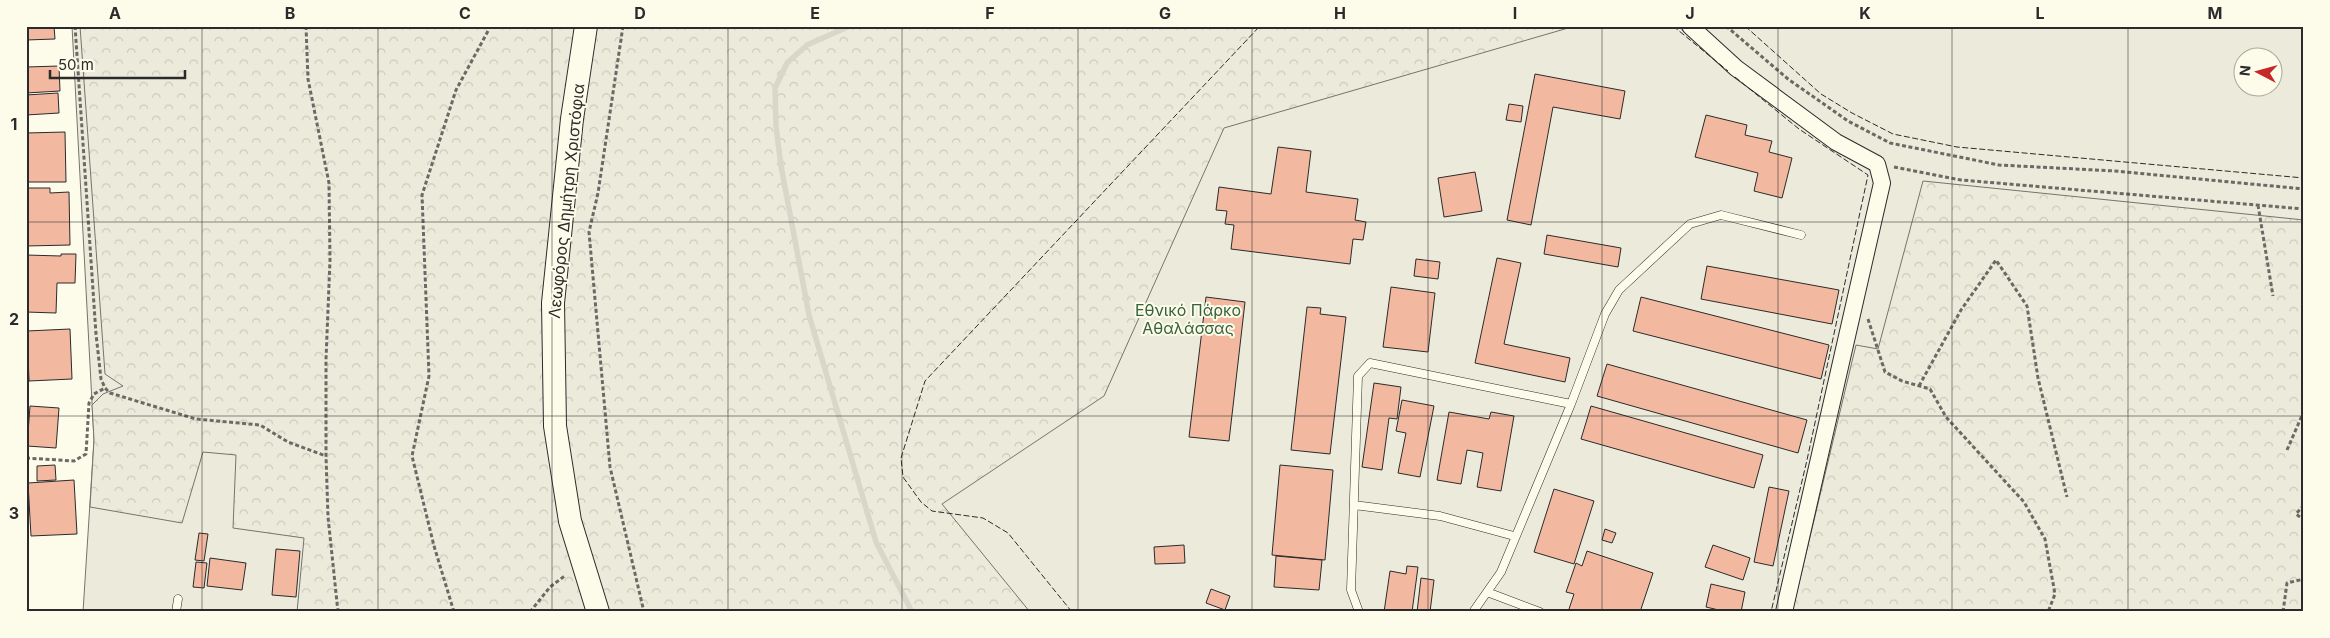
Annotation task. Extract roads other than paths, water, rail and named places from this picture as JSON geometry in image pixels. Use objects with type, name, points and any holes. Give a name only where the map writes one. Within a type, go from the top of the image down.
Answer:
[{"type":"main road","name":"Λεωφόρος Δημήτρη Χριστόφια","points":[[586,26],[572,119],[553,303],[555,426],[570,520],[598,612]]},
{"type":"street","points":[[1690,26],[1736,68],[1836,142],[1876,164],[1882,183],[1784,612]]},
{"type":"lane","points":[[1473,612],[1501,572],[1514,536],[1571,404],[1605,314],[1619,290],[1690,224],[1721,215],[1800,235]]},
{"type":"lane","points":[[1359,612],[1351,590],[1358,376],[1370,364],[1571,404]]},
{"type":"lane","points":[[1354,505],[1440,516],[1514,536]]},
{"type":"lane","points":[[1487,592],[1540,612]]},
{"type":"lane","points":[[176,612],[178,599]]},
{"type":"waterway","points":[[850,26],[807,45],[787,63],[775,88],[776,126],[781,166],[809,315],[876,542],[912,612]]},
{"type":"park label","name":"Εθνικό Πάρκο Αθαλάσσας","points":[[1188,319]]}]
